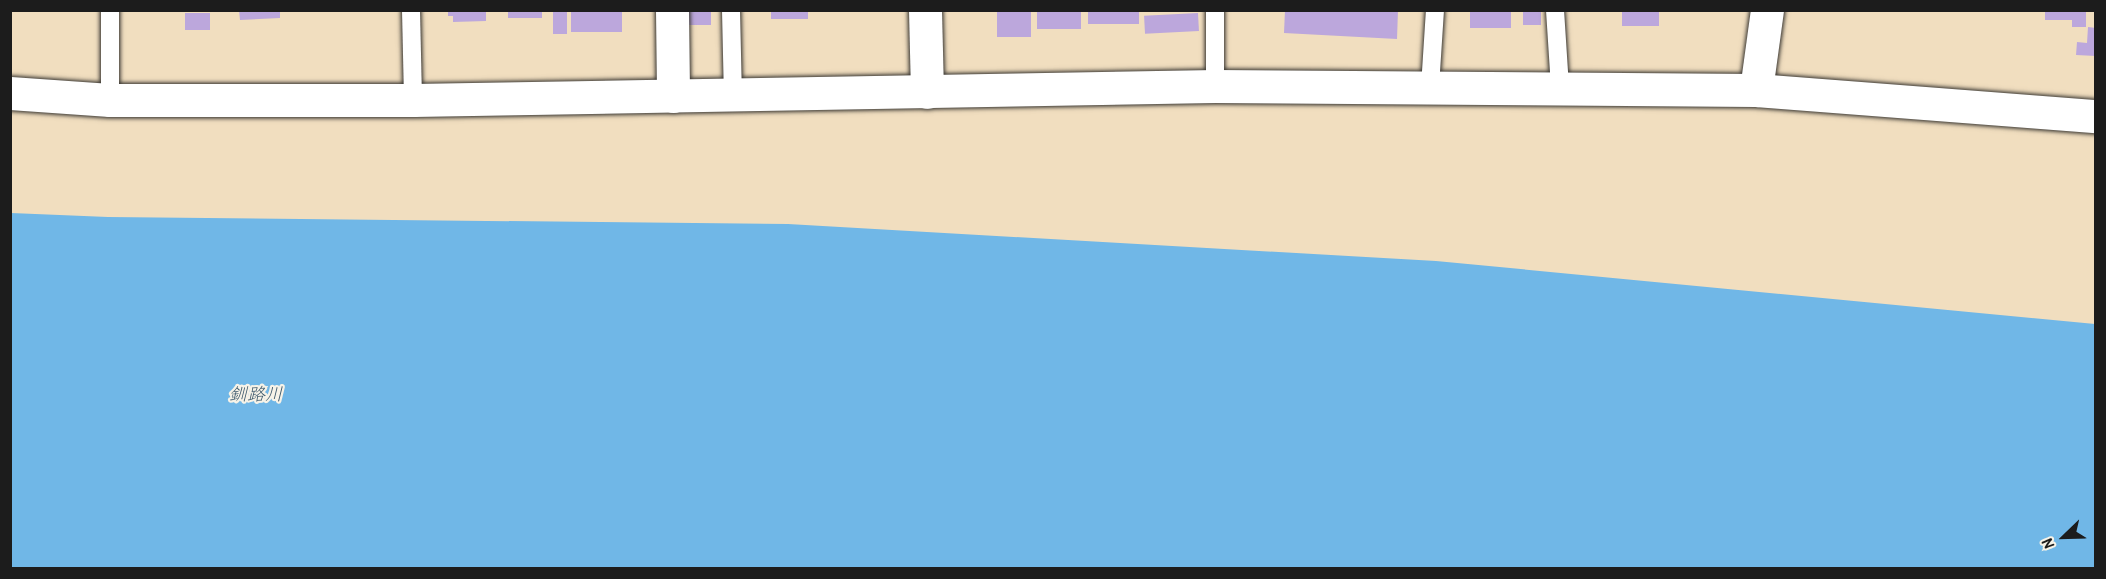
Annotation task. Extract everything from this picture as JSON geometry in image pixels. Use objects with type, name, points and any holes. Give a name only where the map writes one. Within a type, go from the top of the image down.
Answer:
[{"type":"street","points":[[672,10],[673,96]]},
{"type":"street","points":[[925,10],[927,92]]},
{"type":"street","points":[[1756,90],[1767,10]]},
{"type":"street","points":[[10,93],[110,99],[413,100],[1215,86],[1756,90],[2096,116]]},
{"type":"lane","points":[[110,10],[110,99]]},
{"type":"lane","points":[[411,10],[413,100]]},
{"type":"lane","points":[[731,10],[733,95]]},
{"type":"lane","points":[[1215,10],[1215,86]]},
{"type":"lane","points":[[1430,87],[1435,10]]},
{"type":"lane","points":[[1555,10],[1560,88]]},
{"type":"water","name":"釧路川","points":[[11,213],[108,217],[788,224],[1436,261],[2095,324],[2095,568],[11,568]]},
{"type":"building","points":[[239,10],[280,10],[280,18],[240,20]]},
{"type":"building","points":[[448,10],[486,10],[486,21],[453,22],[453,16],[448,16]]},
{"type":"building","points":[[508,10],[542,10],[542,18],[508,18]]},
{"type":"building","points":[[553,10],[567,10],[567,34],[553,34]]},
{"type":"building","points":[[571,10],[622,10],[622,32],[571,32]]},
{"type":"building","points":[[689,10],[711,10],[711,25],[689,25]]},
{"type":"building","points":[[771,10],[808,10],[808,19],[771,19]]},
{"type":"building","points":[[997,10],[1031,10],[1031,37],[997,37]]},
{"type":"building","points":[[1037,10],[1081,10],[1081,29],[1037,29]]},
{"type":"building","points":[[1088,10],[1139,10],[1139,24],[1088,24]]},
{"type":"building","points":[[1285,10],[1398,10],[1397,39],[1284,33]]},
{"type":"building","points":[[1470,10],[1511,10],[1511,28],[1470,28]]},
{"type":"building","points":[[1523,10],[1541,10],[1541,25],[1523,25]]},
{"type":"building","points":[[1622,10],[1659,10],[1659,26],[1622,26]]},
{"type":"building","points":[[2045,10],[2086,10],[2086,27],[2072,27],[2072,20],[2045,20]]},
{"type":"building","points":[[185,13],[210,13],[210,30],[185,30]]},
{"type":"building","points":[[1198,13],[1199,31],[1145,34],[1144,16]]},
{"type":"building","points":[[2088,27],[2096,28],[2096,56],[2076,55],[2077,42],[2087,43]]}]
